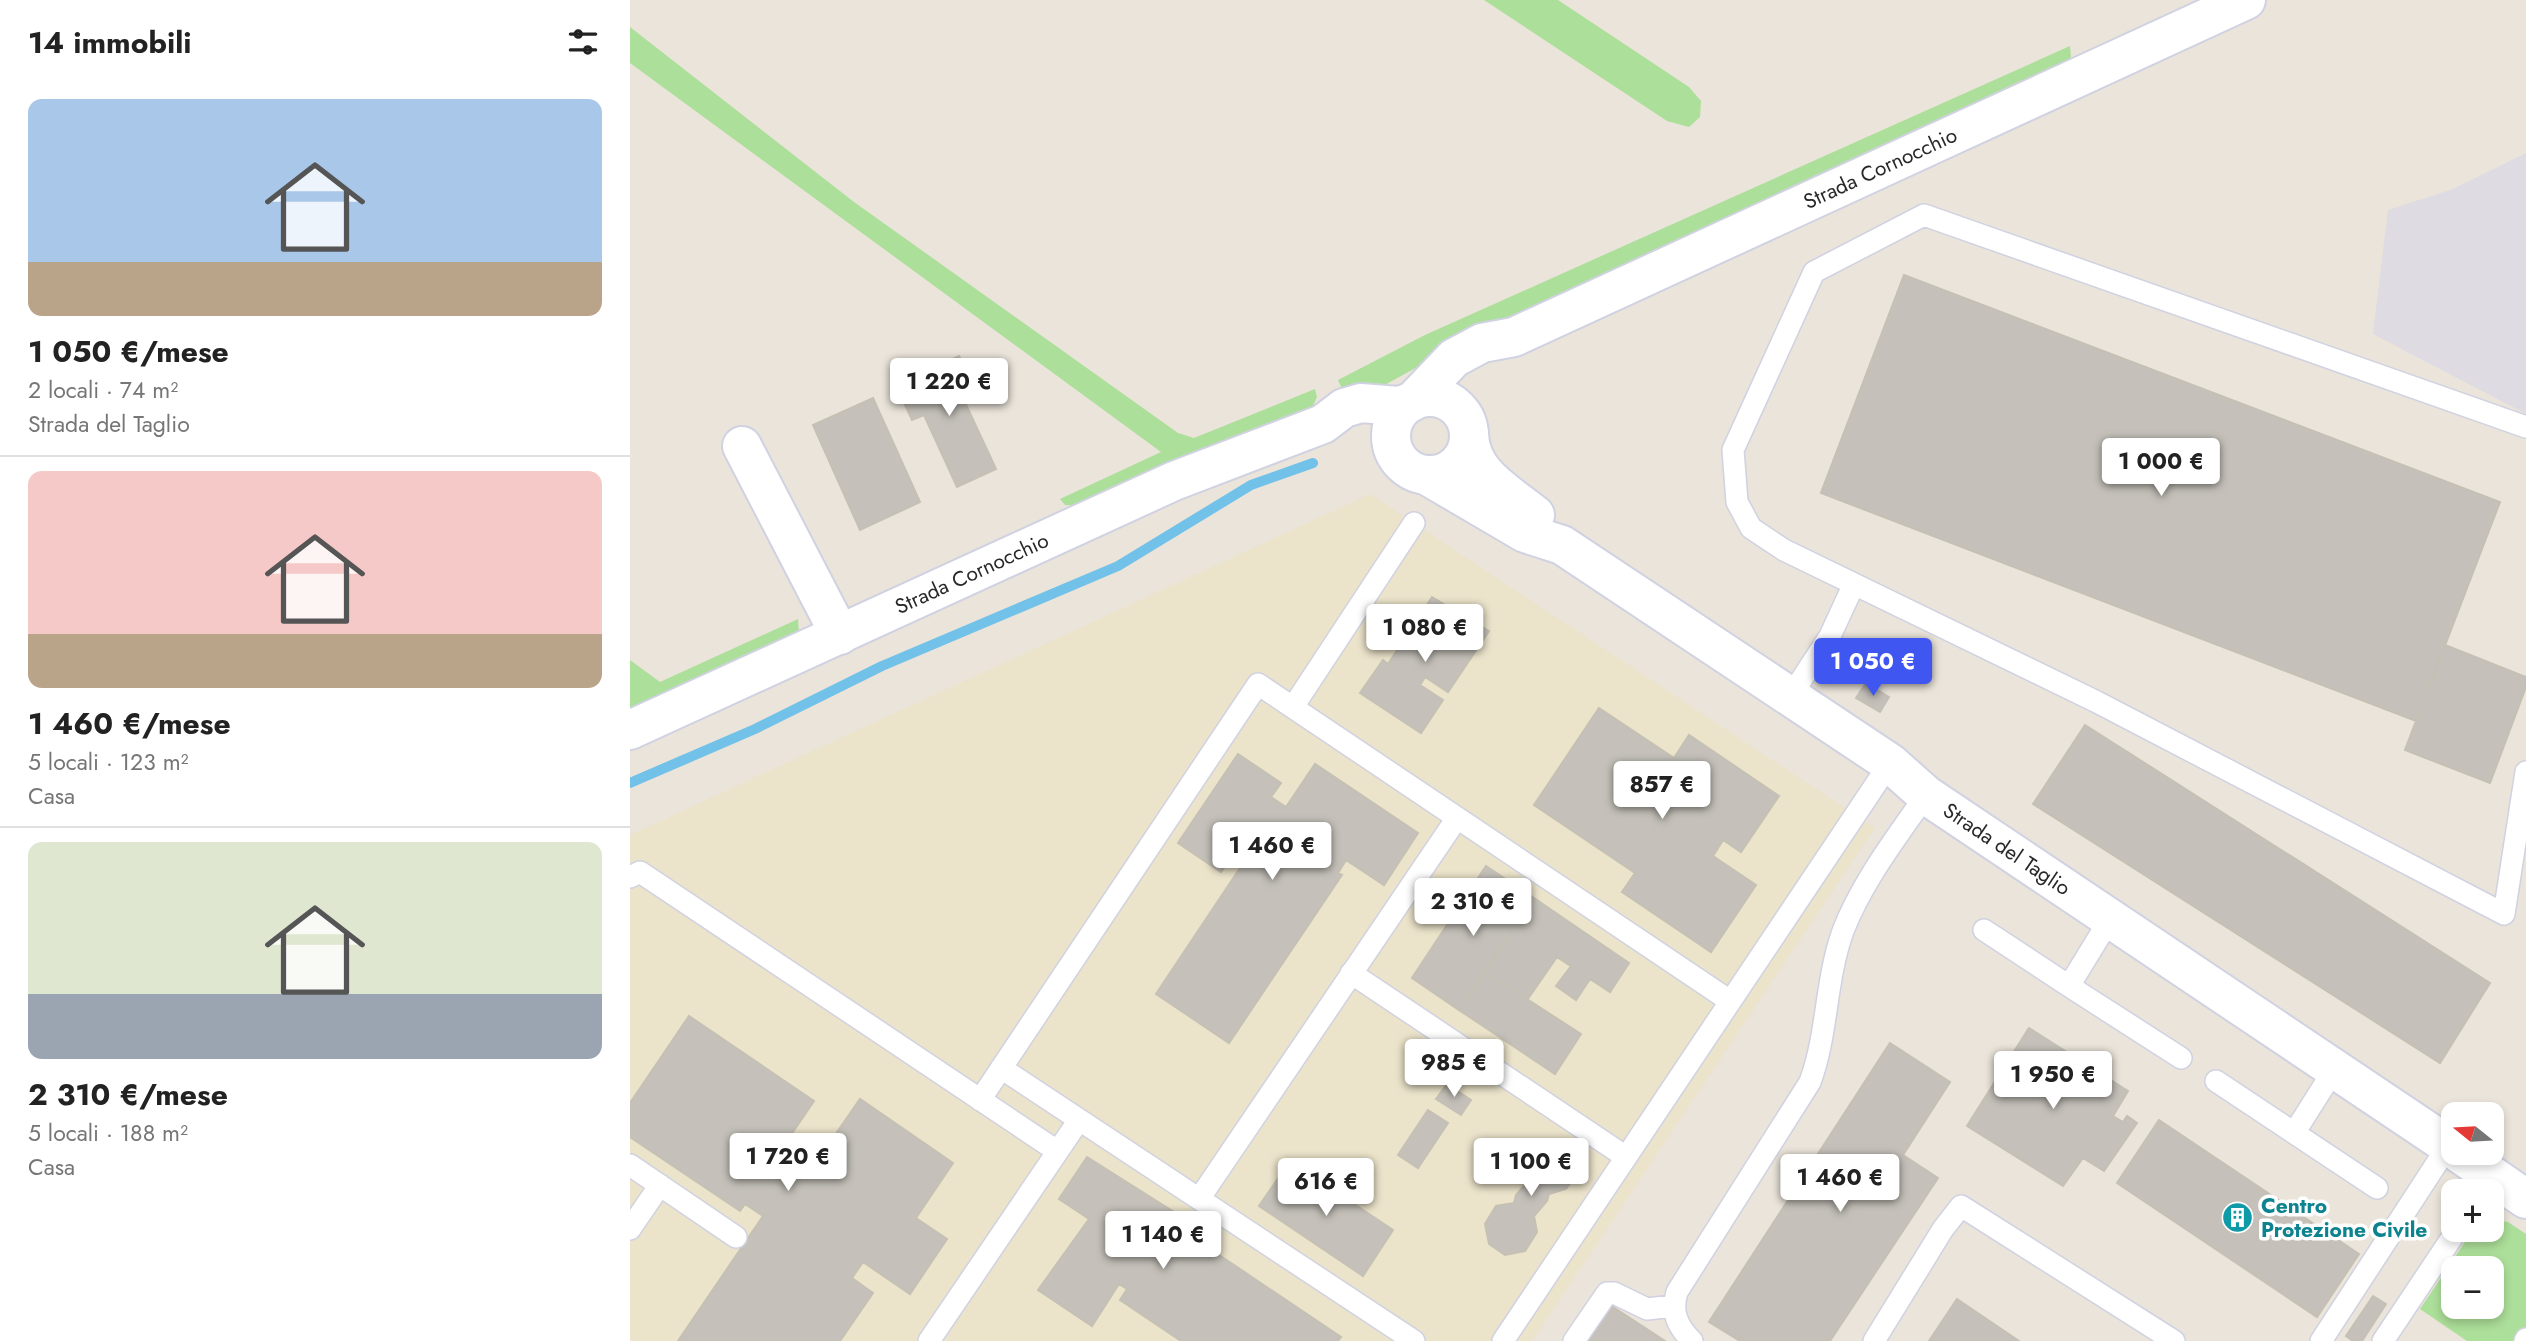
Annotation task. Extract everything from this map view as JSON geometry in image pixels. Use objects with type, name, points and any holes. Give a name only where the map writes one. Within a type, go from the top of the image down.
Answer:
[{"type":"street","name":"Strada Cornocchio","points":[[1514,337],[1471,382],[1465,402],[1468,447],[1452,469],[1440,474],[1411,465],[1392,431],[1402,409],[1454,358],[1482,343],[1514,337],[2246,0]]},
{"type":"street","name":"Strada Cornocchio","points":[[630,730],[1174,481],[1319,425],[1352,405],[1398,406],[1424,398],[1448,402],[1467,427]]},
{"type":"street","points":[[1319,425],[1374,436],[1389,445],[1411,465]]},
{"type":"street","name":"Strada del Taglio","points":[[1467,427],[1471,452],[1479,468],[1542,520],[1562,545]]},
{"type":"street","points":[[742,446],[840,635]]},
{"type":"street","name":"Strada del Taglio","points":[[1411,465],[1525,533],[1562,545],[1889,763],[1926,795],[2441,1140]]},
{"type":"street","name":"Strada del Taglio","points":[[2471,1166],[2483,1179]]},
{"type":"street","name":"Strada del Taglio","points":[[2504,1190],[2526,1199]]},
{"type":"lane","points":[[2526,427],[1924,215],[1814,272],[1733,450],[1737,502],[1751,528],[1784,550],[2097,702],[2504,914],[2526,772]]},
{"type":"lane","points":[[1293,707],[1414,523]]},
{"type":"lane","points":[[1790,697],[1830,636],[1854,584]]},
{"type":"lane","points":[[980,1100],[1258,684],[1730,1001]]},
{"type":"lane","points":[[1503,1341],[1889,763]]},
{"type":"lane","points":[[1692,1341],[1675,1318],[1673,1306],[1677,1292],[1810,1082],[1820,1055],[1829,986],[1843,931],[1874,871],[1926,795]]},
{"type":"lane","points":[[1199,1199],[1457,818]]},
{"type":"lane","points":[[630,877],[640,873],[1057,1152]]},
{"type":"lane","points":[[2069,986],[2110,919]]},
{"type":"lane","points":[[1984,930],[2181,1058]]},
{"type":"lane","points":[[1351,973],[1626,1157]]},
{"type":"lane","points":[[1001,1068],[1414,1341]]},
{"type":"lane","points":[[2294,1133],[2334,1070]]},
{"type":"lane","points":[[2216,1081],[2377,1188]]},
{"type":"lane","points":[[929,1341],[1079,1120]]},
{"type":"lane","points":[[630,1165],[736,1237]]},
{"type":"lane","points":[[2321,1341],[2442,1166]]},
{"type":"lane","points":[[630,1229],[660,1185]]},
{"type":"lane","points":[[1874,1341],[1943,1229],[1961,1206],[2174,1341]]},
{"type":"lane","points":[[2383,1341],[2449,1242]]},
{"type":"lane","points":[[1574,1341],[1607,1293],[1614,1293],[1647,1309],[1673,1306]]},
{"type":"shaded area","points":[[2526,153],[2526,414],[2373,334],[2388,210],[2453,189]]},
{"type":"shaded area","points":[[1370,494],[1875,828],[1532,1341],[630,1341],[630,835]]},
{"type":"green space","points":[[1484,0],[1558,0],[1689,87],[1701,101],[1700,117],[1689,127],[1667,121]]},
{"type":"green space","points":[[630,27],[854,202],[1178,433],[1194,438],[1315,389],[1317,397],[1311,410],[1081,506],[1065,505],[1060,499],[1161,452],[630,63]]},
{"type":"green space","points":[[2070,46],[2071,57],[2066,63],[1450,349],[1381,387],[1342,389],[1338,380],[1425,335]]},
{"type":"green space","points":[[798,619],[799,634],[630,715],[630,660],[660,682]]},
{"type":"green space","points":[[2504,1221],[2526,1234],[2526,1341],[2467,1341],[2420,1309],[2441,1278],[2441,1319],[2504,1319],[2504,1256],[2456,1256],[2465,1242],[2504,1242]]},
{"type":"building","points":[[1904,275],[2500,502],[2416,721],[1821,493]]},
{"type":"building","points":[[959,356],[975,391],[962,396],[996,469],[957,487],[924,415],[912,420],[896,385]]},
{"type":"building","points":[[873,398],[920,502],[860,530],[813,425]]},
{"type":"building","points":[[1432,597],[1489,631],[1448,692],[1425,677],[1420,685],[1443,700],[1421,733],[1360,693],[1383,660],[1388,664]]},
{"type":"building","points":[[2445,645],[2526,677],[2526,687],[2490,783],[2405,750]]},
{"type":"building","points":[[1866,683],[1889,697],[1880,712],[1856,698]]},
{"type":"building","points":[[1599,708],[1674,758],[1689,735],[1779,796],[1741,852],[1723,840],[1713,856],[1756,885],[1711,952],[1622,892],[1635,873],[1534,805]]},
{"type":"building","points":[[2085,725],[2490,983],[2440,1063],[2033,804]]},
{"type":"building","points":[[1238,754],[1281,783],[1271,797],[1286,807],[1315,764],[1418,833],[1384,885],[1346,860],[1338,873],[1342,875],[1229,1043],[1156,994],[1252,850],[1241,842],[1221,872],[1178,843]]},
{"type":"building","points":[[1486,866],[1534,898],[1459,1010],[1412,978]]},
{"type":"building","points":[[1534,898],[1629,963],[1610,992],[1557,957],[1527,1000],[1485,972]]},
{"type":"building","points":[[1571,966],[1590,979],[1576,1000],[1556,986]]},
{"type":"building","points":[[1485,972],[1581,1034],[1555,1074],[1459,1010]]},
{"type":"building","points":[[689,1016],[814,1101],[776,1157],[806,1177],[860,1099],[953,1163],[916,1218],[947,1239],[910,1294],[863,1262],[852,1278],[873,1293],[840,1341],[678,1341],[763,1216],[745,1204],[740,1211],[630,1137],[630,1103]]},
{"type":"building","points":[[2029,1028],[2128,1091],[2113,1116],[2123,1122],[2127,1116],[2137,1123],[2104,1171],[2083,1158],[2063,1186],[1967,1126]]},
{"type":"building","points":[[1890,1043],[1950,1082],[1903,1155],[1938,1178],[1830,1341],[1740,1341],[1709,1322]]},
{"type":"building","points":[[1447,1084],[1471,1100],[1461,1115],[1436,1099]]},
{"type":"building","points":[[1428,1110],[1448,1123],[1418,1168],[1398,1155]]},
{"type":"building","name":"Centro Protezione Civile","points":[[2159,1120],[2359,1254],[2317,1317],[2117,1183]]},
{"type":"building","points":[[1558,1140],[1574,1152],[1578,1172],[1566,1189],[1549,1194],[1547,1201],[1534,1216],[1537,1232],[1525,1251],[1505,1255],[1489,1244],[1485,1224],[1496,1206],[1514,1203],[1516,1195],[1530,1179],[1526,1162],[1538,1144]]},
{"type":"building","points":[[1087,1157],[1182,1217],[1176,1226],[1341,1337],[1338,1341],[1181,1341],[1120,1300],[1127,1289],[1119,1284],[1092,1326],[1038,1290],[1089,1219],[1059,1199]]},
{"type":"building","points":[[1290,1161],[1393,1230],[1363,1276],[1259,1206]]},
{"type":"building","points":[[2373,1296],[2386,1304],[2362,1341],[2353,1341],[2346,1336]]},
{"type":"building","points":[[1957,1299],[2019,1341],[1929,1341]]},
{"type":"building","points":[[1610,1305],[1665,1341],[1586,1341]]},
{"type":"waterway","points":[[630,783],[755,729],[882,666],[1118,566],[1251,485],[1313,463]]},
{"type":"place","name":"Centro Protezione Civile","points":[[2238,1218]]}]
